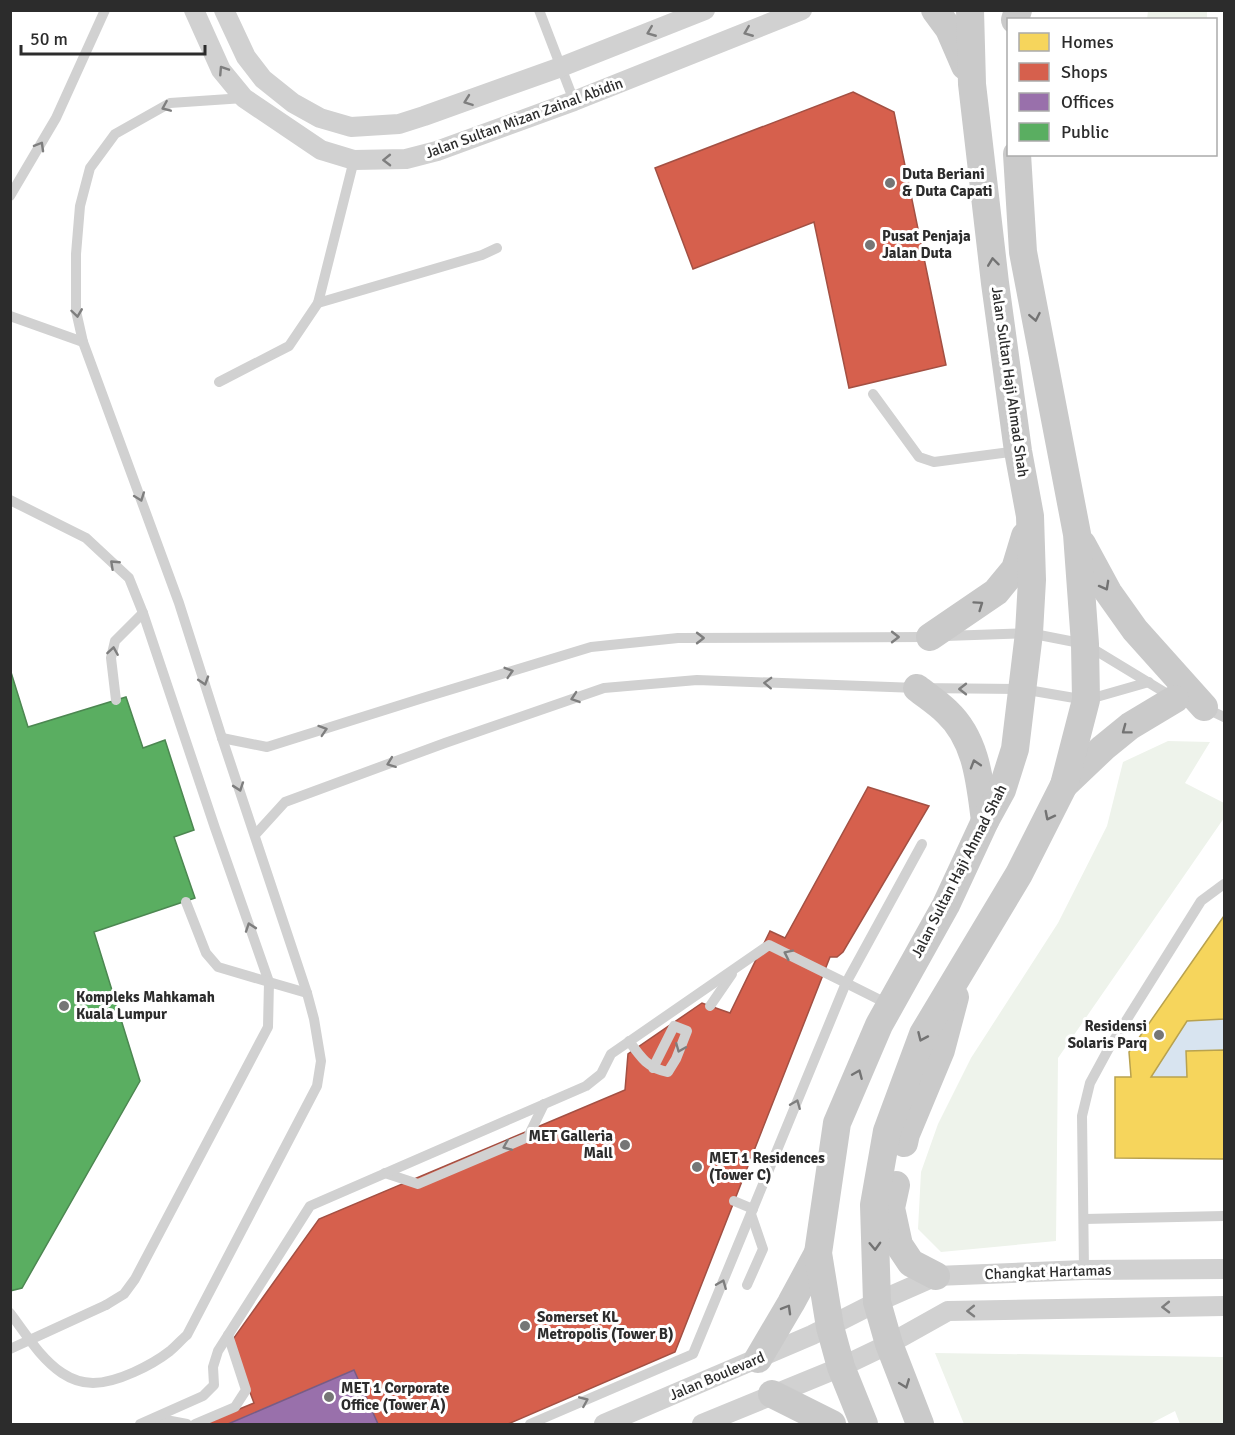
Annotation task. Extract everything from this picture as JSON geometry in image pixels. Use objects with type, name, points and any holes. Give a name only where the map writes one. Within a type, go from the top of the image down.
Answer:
[{"type":"street","name":"Jalan Sultan Mizan Zainal Abidin","points":[[195,10],[221,70],[244,98],[321,150],[354,160],[406,159],[437,151],[574,101],[802,10]]},
{"type":"street","points":[[224,10],[246,57],[262,79],[293,103],[320,118],[351,127],[399,124],[424,116],[561,67],[705,10]]},
{"type":"street","points":[[934,10],[950,29],[972,84]]},
{"type":"street","name":"Jalan Sultan Haji Ahmad Shah","points":[[864,1425],[841,1366],[830,1327],[818,1253],[837,1123],[879,1025],[946,906],[985,821],[1002,790],[1015,749],[1029,633],[1032,580],[1030,516],[1018,451],[995,283],[972,84],[970,10]]},
{"type":"street","points":[[920,1425],[889,1344],[877,1302],[873,1205],[887,1131],[922,1034],[1019,874],[1064,785],[1086,700],[1085,644],[1077,534],[1023,252],[1017,156]]},
{"type":"street","points":[[930,637],[996,592],[1015,569],[1030,516]]},
{"type":"street","points":[[1077,534],[1108,592],[1135,630],[1214,712]]},
{"type":"street","points":[[917,688],[948,713],[965,736],[977,768],[985,821]]},
{"type":"street","points":[[1064,785],[1130,726],[1175,699]]},
{"type":"street","points":[[936,1276],[911,1263],[899,1245],[891,1208],[906,1134],[941,1050],[962,969]]},
{"type":"street","points":[[758,1359],[818,1253]]},
{"type":"street","name":"Changkat Hartamas","points":[[877,1302],[936,1276],[1084,1270],[1224,1269]]},
{"type":"street","name":"Jalan Boulevard","points":[[604,1425],[830,1327],[877,1302]]},
{"type":"street","points":[[702,1425],[889,1344],[948,1311],[1224,1306]]},
{"type":"street","points":[[772,1394],[832,1425]]},
{"type":"lane","points":[[10,196],[56,118],[105,10]]},
{"type":"lane","points":[[539,10],[574,101]]},
{"type":"lane","points":[[10,1313],[43,1357],[63,1373],[79,1381],[94,1383],[111,1381],[150,1364],[170,1351],[187,1335],[317,1086],[321,1061],[307,993],[179,603],[83,342],[76,311],[76,254],[80,206],[90,168],[115,134],[170,103],[244,98]]},
{"type":"lane","points":[[219,382],[289,346],[318,303],[354,160]]},
{"type":"lane","points":[[318,303],[482,255],[497,248]]},
{"type":"lane","points":[[10,316],[83,342]]},
{"type":"lane","points":[[873,394],[919,456],[934,462],[1018,451]]},
{"type":"lane","points":[[10,500],[86,538],[129,578],[269,982],[268,1028],[135,1280],[124,1294],[106,1305],[10,1349]]},
{"type":"lane","points":[[116,700],[111,658],[115,641],[143,613]]},
{"type":"lane","points":[[222,738],[267,747],[591,647],[678,638],[930,637],[1029,633],[1085,644],[1175,699],[1214,712]]},
{"type":"lane","points":[[255,835],[285,802],[604,688],[697,680],[917,688],[1022,689],[1086,700],[1149,682]]},
{"type":"lane","points":[[530,1425],[693,1354],[846,983],[922,844]]},
{"type":"lane","points":[[1084,1270],[1082,1116],[1090,1083],[1109,1048],[1201,901],[1224,884]]},
{"type":"lane","points":[[186,902],[206,953],[218,967],[307,993]]},
{"type":"lane","points":[[140,1425],[203,1396],[214,1385],[213,1367],[218,1351],[310,1206],[586,1086],[601,1074],[611,1054],[769,945],[890,1005]]},
{"type":"lane","points":[[710,1006],[738,966]]},
{"type":"lane","points":[[629,1041],[638,1054],[653,1068]]},
{"type":"lane","points":[[386,1173],[418,1184],[528,1137],[544,1104]]},
{"type":"lane","points":[[734,1201],[752,1211],[763,1249],[747,1286]]},
{"type":"lane","points":[[1084,1219],[1224,1216]]},
{"type":"lane","points":[[230,1332],[254,1311]]},
{"type":"lane","points":[[195,1425],[235,1407],[246,1390],[230,1332]]},
{"type":"lane","points":[[155,1418],[187,1425]]},
{"type":"shaded area","points":[[1148,11],[1207,11],[1207,18],[1147,18]]},
{"type":"shaded area","points":[[1168,741],[1210,742],[1185,783],[1224,803],[1224,818],[1058,1058],[1056,1241],[941,1252],[918,1229],[921,1172],[938,1124],[971,1058],[1058,923],[1107,826],[1123,762]]},
{"type":"shaded area","points":[[1224,1019],[1224,1050],[1186,1051],[1187,1077],[1151,1077],[1187,1021]]},
{"type":"shaded area","points":[[935,1353],[1224,1357],[1224,1424],[1180,1424],[1175,1411],[1150,1424],[964,1424]]},
{"type":"building: Homes","name":"Residensi Solaris Parq","points":[[1224,916],[1224,1019],[1187,1021],[1151,1077],[1187,1077],[1186,1051],[1224,1050],[1224,1159],[1115,1158],[1115,1077],[1131,1077],[1129,1052]]},
{"type":"building: Homes","name":"MET 1 Residences (Tower C)","points":[[714,1010],[792,1042],[681,1323],[603,1292]]},
{"type":"building: Homes","name":"Somerset KL Metropolis (Tower B)","points":[[536,1182],[557,1233],[535,1242],[588,1369],[512,1400],[458,1270],[426,1283],[407,1236]]},
{"type":"building: Shops","name":"Pusat Penjaja Jalan Duta","points":[[853,92],[894,112],[946,365],[849,388],[814,222],[693,269],[655,168]]},
{"type":"building: Shops","name":"MET Galleria Mall","points":[[868,787],[929,806],[843,952],[837,957],[830,957],[675,1352],[508,1424],[203,1424],[254,1403],[231,1342],[319,1219],[625,1090],[628,1054],[702,1003],[730,1013],[770,931],[785,938]]},
{"type":"building: Offices","name":"MET 1 Corporate Office (Tower A)","points":[[354,1370],[378,1424],[228,1424]]},
{"type":"building: Public","name":"Kompleks Mahkamah Kuala Lumpur","points":[[10,669],[28,727],[126,697],[143,748],[165,740],[194,830],[174,837],[195,898],[94,932],[140,1081],[22,1288],[10,1291]]},
{"type":"place","name":"Duta Beriani & Duta Capati","points":[[890,183]]},
{"type":"place","name":"Pusat Penjaja Jalan Duta","points":[[870,245]]},
{"type":"place","name":"Kompleks Mahkamah Kuala Lumpur","points":[[64,1006]]},
{"type":"place","name":"Residensi Solaris Parq","points":[[1159,1035]]},
{"type":"place","name":"MET Galleria Mall","points":[[625,1145]]},
{"type":"place","name":"MET 1 Residences (Tower C)","points":[[697,1167]]},
{"type":"place","name":"Somerset KL Metropolis (Tower B)","points":[[525,1326]]},
{"type":"place","name":"MET 1 Corporate Office (Tower A)","points":[[329,1397]]}]
